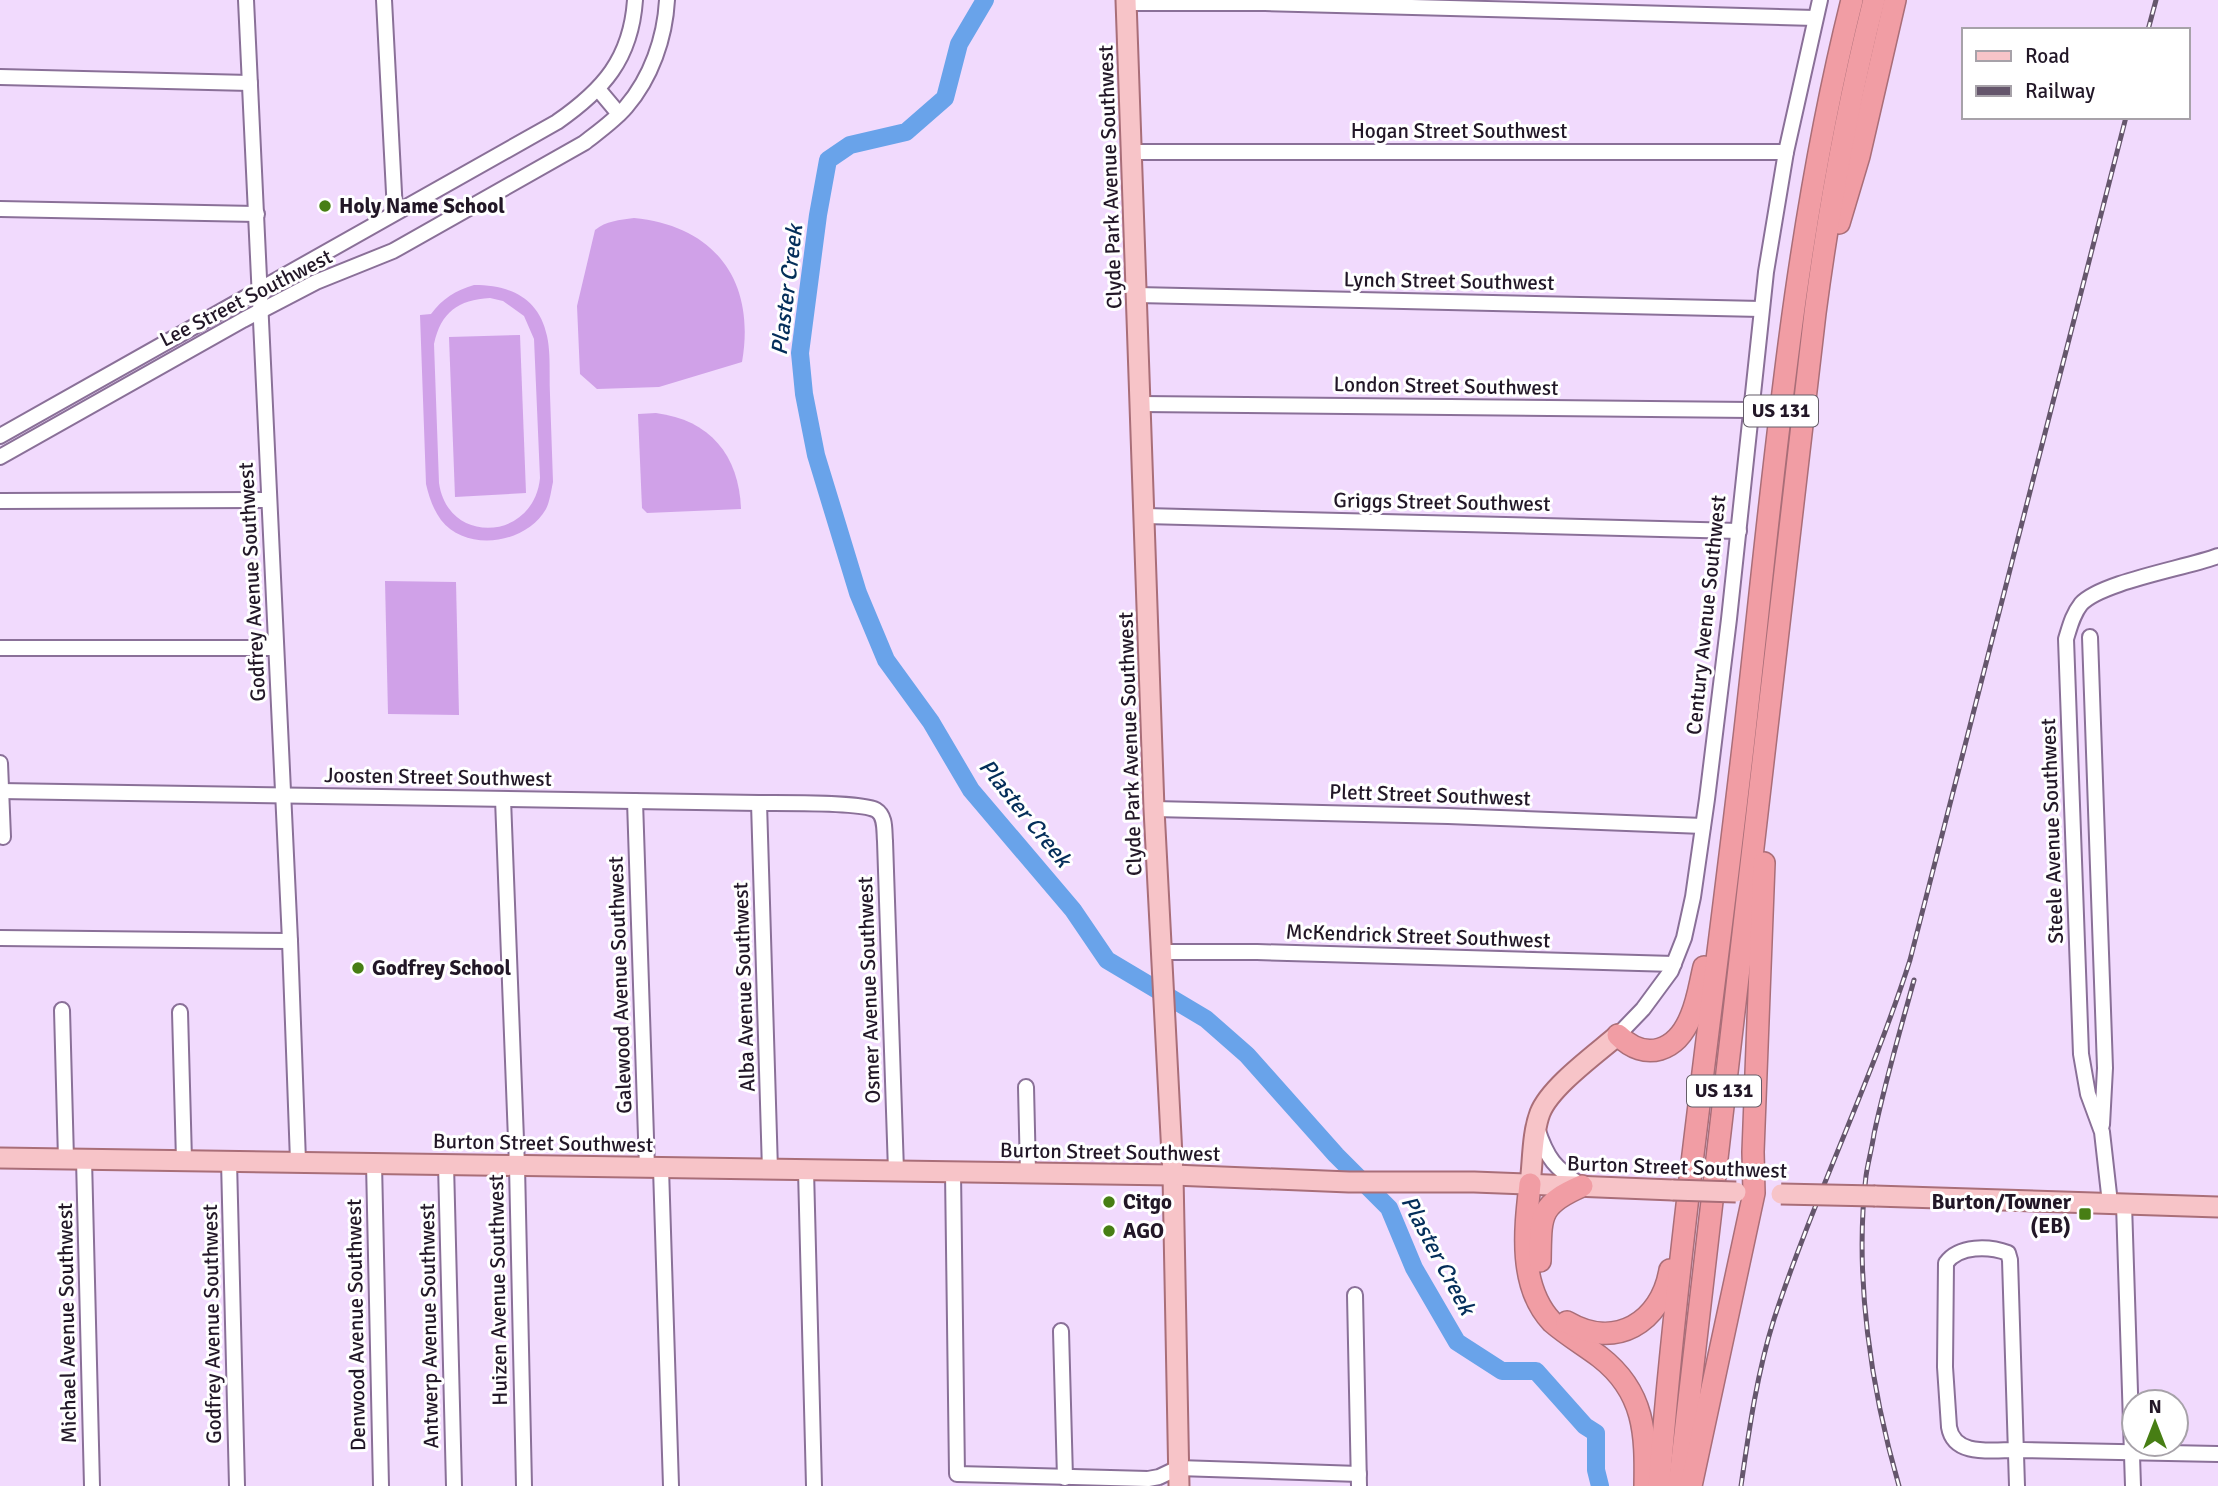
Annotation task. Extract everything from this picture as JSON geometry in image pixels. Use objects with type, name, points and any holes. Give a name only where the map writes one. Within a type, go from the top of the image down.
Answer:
[{"type":"highway","name":"US 131","points":[[1660,1486],[1683,1236],[1785,371],[1824,122],[1852,0]]},
{"type":"highway","name":"US 131","points":[[1679,1486],[1815,313],[1833,191],[1874,0]]},
{"type":"highway","points":[[1815,313],[1859,156],[1895,0]]},
{"type":"highway","points":[[1691,1486],[1752,1152],[1768,794],[1769,696]]},
{"type":"highway","points":[[1618,1035],[1629,1046],[1650,1052],[1668,1045],[1686,1026],[1697,999],[1730,853]]},
{"type":"highway","points":[[1530,1184],[1527,1258],[1535,1297],[1552,1322],[1613,1368],[1632,1394],[1646,1442],[1645,1486]]},
{"type":"highway","points":[[1581,1186],[1556,1198],[1545,1212],[1540,1251],[1540,1276],[1545,1297],[1560,1317],[1576,1327],[1592,1332],[1611,1333],[1632,1327],[1646,1318],[1662,1297],[1672,1255],[1683,1236]]},
{"type":"main road","name":"Clyde Park Avenue Southwest","points":[[1126,1],[1154,809],[1172,1175],[1178,1477]]},
{"type":"main road","name":"Century Avenue Southwest","points":[[1530,1184],[1541,1111],[1549,1099],[1618,1035]]},
{"type":"main road","name":"Burton Street Southwest","points":[[0,1158],[1172,1175],[1382,1183],[1474,1182],[2218,1207]]},
{"type":"street","name":"Godfrey Avenue Southwest","points":[[246,0],[284,795],[298,1161]]},
{"type":"street","points":[[384,0],[395,212]]},
{"type":"street","name":"Lee Street Southwest","points":[[0,436],[395,212],[538,135],[580,106],[598,89],[615,66],[630,33],[635,0]]},
{"type":"street","name":"Lee Street Southwest","points":[[0,457],[260,311],[323,278],[379,259],[584,143],[619,114],[639,90],[655,56],[663,30],[667,0]]},
{"type":"street","name":"Century Avenue Southwest","points":[[1618,1035],[1643,1010],[1666,979],[1674,964],[1690,913],[1739,531],[1761,309],[1786,152],[1820,0]]},
{"type":"street","points":[[1126,1],[1461,5],[1815,18]]},
{"type":"street","points":[[0,77],[250,83]]},
{"type":"street","points":[[598,89],[619,114]]},
{"type":"street","name":"Hogan Street Southwest","points":[[1132,152],[1786,152]]},
{"type":"street","points":[[0,209],[257,214]]},
{"type":"street","name":"Lynch Street Southwest","points":[[1137,295],[1761,309]]},
{"type":"street","name":"London Street Southwest","points":[[1141,404],[1751,410]]},
{"type":"street","points":[[0,501],[269,500]]},
{"type":"street","name":"Griggs Street Southwest","points":[[1145,516],[1739,531]]},
{"type":"street","name":"Steele Avenue Southwest","points":[[2129,1388],[2117,1203],[2102,1132],[2088,1094],[2081,1054],[2066,639],[2073,617],[2081,604],[2093,594],[2218,556]]},
{"type":"street","points":[[2090,637],[2105,1068],[2102,1132]]},
{"type":"street","points":[[0,648],[276,648]]},
{"type":"street","points":[[0,763],[3,836]]},
{"type":"street","name":"Joosten Street Southwest","points":[[1,792],[759,803],[851,806],[876,810]]},
{"type":"street","name":"Huizen Avenue Southwest","points":[[503,799],[517,1166],[524,1486]]},
{"type":"street","name":"Galewood Avenue Southwest","points":[[635,802],[671,1486]]},
{"type":"street","name":"Alba Avenue Southwest","points":[[759,803],[770,1170]]},
{"type":"street","name":"Plett Street Southwest","points":[[1154,809],[1448,816],[1703,826]]},
{"type":"street","name":"Osmer Avenue Southwest","points":[[876,810],[883,817],[885,841],[896,1171]]},
{"type":"street","points":[[0,938],[290,941]]},
{"type":"street","name":"McKendrick Street Southwest","points":[[1162,959],[1256,952],[1674,964]]},
{"type":"street","name":"Michael Avenue Southwest","points":[[62,1010],[75,1159],[92,1486]]},
{"type":"street","points":[[180,1012],[184,1160]]},
{"type":"street","points":[[1026,1087],[1028,1173]]},
{"type":"street","points":[[1537,1125],[1551,1161],[1581,1186]]},
{"type":"street","name":"Godfrey Avenue Southwest","points":[[229,1161],[237,1486]]},
{"type":"street","name":"Denwood Avenue Southwest","points":[[374,1163],[381,1486]]},
{"type":"street","name":"Antwerp Avenue Southwest","points":[[446,1164],[454,1486]]},
{"type":"street","points":[[806,1170],[814,1486]]},
{"type":"street","points":[[953,1172],[957,1474],[1065,1478],[1359,1480],[1355,1295]]},
{"type":"street","points":[[2017,1486],[2016,1450],[2010,1260],[2008,1253],[1999,1249],[1962,1250],[1951,1255],[1946,1263],[1945,1367],[1950,1436],[1956,1443],[1968,1449],[2016,1450],[2120,1452]]},
{"type":"street","points":[[1061,1331],[1065,1478]]},
{"type":"street","points":[[2190,1453],[2218,1454]]},
{"type":"street","name":"Steele Avenue Southwest","points":[[2133,1458],[2133,1486]]},
{"type":"shaded area","points":[[634,218],[663,223],[687,233],[708,246],[724,263],[736,283],[743,307],[745,333],[742,362],[659,387],[597,389],[580,374],[577,306],[595,230],[608,223]]},
{"type":"shaded area","points":[[474,285],[499,287],[530,303],[543,323],[548,343],[553,482],[549,499],[546,509],[537,521],[511,537],[496,540],[466,537],[452,530],[436,512],[426,484],[420,315],[431,314],[445,299]],"holes":[[[479,299],[503,301],[524,316],[534,339],[540,478],[534,499],[523,514],[508,524],[491,528],[473,526],[458,518],[446,503],[439,483],[434,344],[446,316],[460,305]]]},
{"type":"shaded area","points":[[520,335],[526,493],[455,497],[449,337]]},
{"type":"shaded area","points":[[656,413],[692,423],[718,443],[734,472],[741,509],[647,513],[642,508],[638,414]]},
{"type":"shaded area","points":[[385,581],[456,582],[459,715],[388,714]]},
{"type":"waterway","name":"Plaster Creek","points":[[985,0],[959,44],[945,98],[906,132],[850,145],[828,160],[800,353],[804,394],[816,455],[858,593],[886,660],[931,722],[971,790],[1073,910],[1107,960],[1206,1019],[1247,1055],[1336,1155],[1389,1208],[1414,1268],[1457,1342],[1502,1371],[1536,1371],[1585,1426],[1596,1433],[1596,1470],[1600,1486]]},
{"type":"railway","points":[[2149,28],[2156,0]]},
{"type":"railway","points":[[1741,1486],[1758,1381],[1774,1319],[1910,960],[2125,119]]},
{"type":"railway","points":[[1899,1486],[1873,1372],[1864,1293],[1863,1214],[1866,1176],[1874,1134],[1914,980]]},
{"type":"place","name":"Holy Name School","points":[[325,206]]},
{"type":"place","name":"Godfrey School","points":[[358,968]]},
{"type":"place","name":"Citgo","points":[[1109,1202]]},
{"type":"place","name":"Burton/Towner (EB)","points":[[2085,1214]]},
{"type":"place","name":"AGO","points":[[1109,1231]]}]
